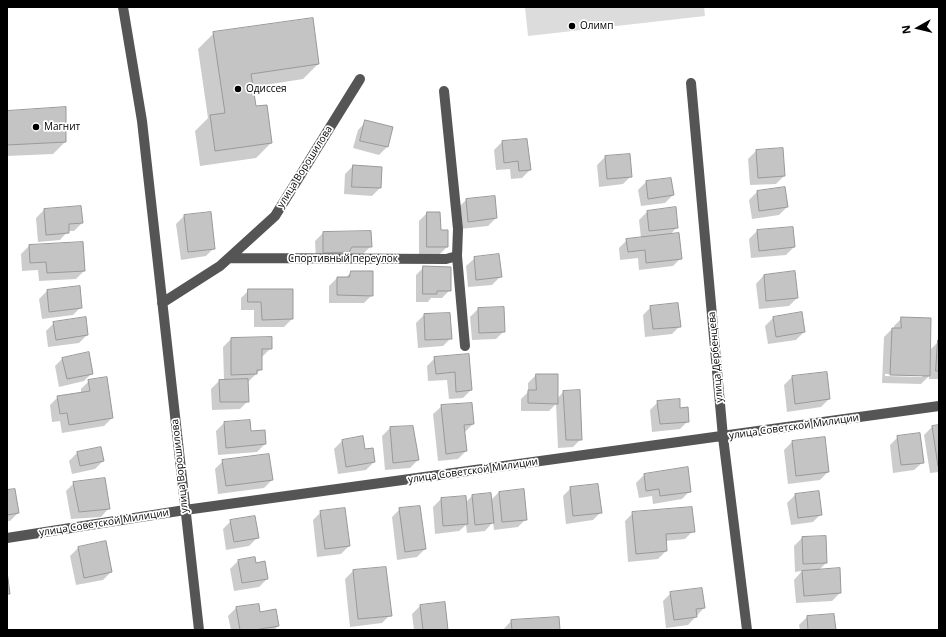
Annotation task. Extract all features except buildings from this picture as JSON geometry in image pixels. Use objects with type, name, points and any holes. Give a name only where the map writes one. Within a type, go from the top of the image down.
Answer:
[{"type":"street","name":"улица Ворошилова","points":[[123,7],[142,121],[199,630]]},
{"type":"street","name":"улица Ворошилова","points":[[162,302],[220,266],[275,216],[360,79]]},
{"type":"street","name":"улица Дербенцева","points":[[691,83],[723,436],[747,630]]},
{"type":"street","points":[[444,91],[458,229],[457,256],[464,346]]},
{"type":"street","name":"Спортивный переулок","points":[[229,258],[446,259],[457,256]]},
{"type":"street","name":"улица Советской Милиции","points":[[7,538],[185,510],[939,406]]},
{"type":"shaded area","name":"Олимп","points":[[525,7],[704,7],[705,16],[528,36]]},
{"type":"place","name":"Олимп","points":[[572,26]]},
{"type":"place","name":"Одиссея","points":[[238,89]]},
{"type":"place","name":"Магнит","points":[[36,127]]}]
